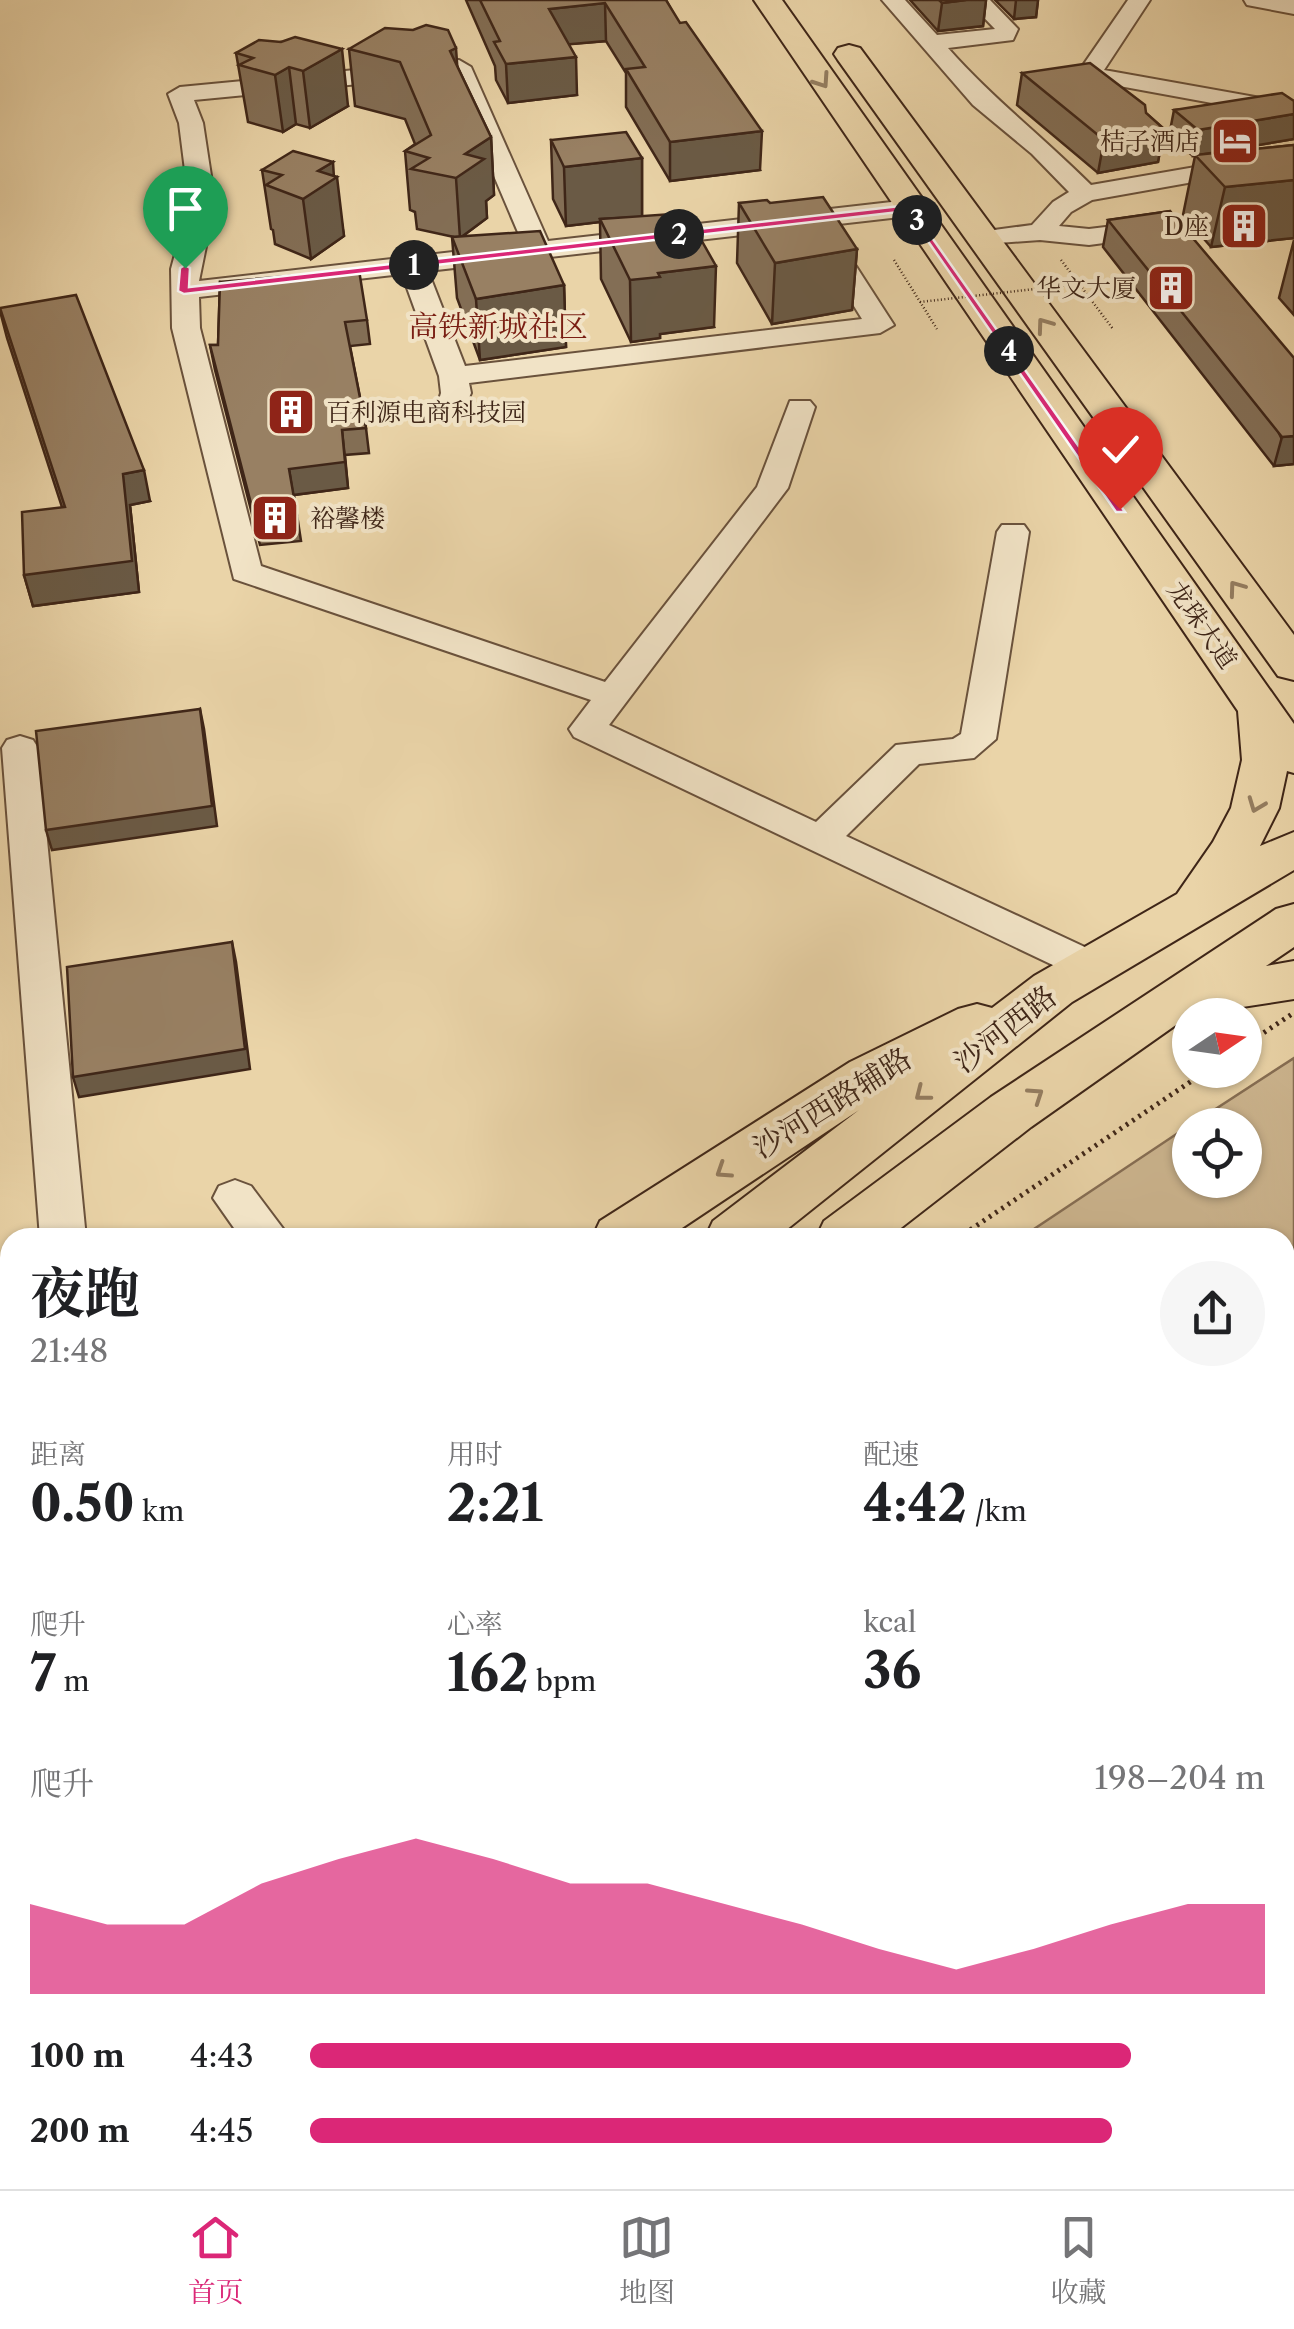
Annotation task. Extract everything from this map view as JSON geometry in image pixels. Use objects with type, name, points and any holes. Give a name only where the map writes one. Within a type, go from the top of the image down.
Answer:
[{"type":"main road","name":"龙珠大道","points":[[768,0],[1294,758]]},
{"type":"main road","name":"龙珠大道","points":[[833,32],[1294,666]]},
{"type":"main road","points":[[1179,914],[1216,876],[1254,813],[1267,765],[1268,738],[1261,710]]},
{"type":"main road","name":"沙河西路","points":[[747,1228],[1071,978],[1294,848]]},
{"type":"main road","points":[[859,1228],[1011,1112],[1294,922]]},
{"type":"main road","name":"沙河西路辅路","points":[[636,1228],[870,1076],[1071,978]]},
{"type":"main road","points":[[1162,1009],[1218,992],[1294,980]]},
{"type":"street","points":[[893,0],[981,100],[1080,188]]},
{"type":"street","points":[[930,43],[1005,35],[1006,30],[978,0]]},
{"type":"street","points":[[1139,0],[1089,74],[1294,111]]},
{"type":"street","points":[[1255,0],[1294,7]]},
{"type":"street","points":[[540,250],[459,67],[180,94],[191,122],[202,202],[188,254],[186,328],[246,572],[612,696]]},
{"type":"street","points":[[1074,85],[1093,82],[1118,103]]},
{"type":"street","points":[[981,100],[1018,94]]},
{"type":"street","points":[[1040,232],[1080,188],[1180,163],[1294,144]]},
{"type":"street","points":[[1180,163],[1294,157]]},
{"type":"street","points":[[184,291],[909,208]]},
{"type":"street","points":[[454,376],[880,324],[812,219]]},
{"type":"street","points":[[981,239],[1040,232],[1089,237],[1155,229]]},
{"type":"street","points":[[412,265],[454,376],[456,393],[451,410]]},
{"type":"street","points":[[800,407],[772,488],[588,729],[821,839],[1071,978]]},
{"type":"street","points":[[821,839],[910,752],[960,750],[978,739],[1013,532]]},
{"type":"street","points":[[20,748],[63,1228]]},
{"type":"street","points":[[235,1198],[260,1228]]},
{"type":"path","points":[[894,260],[937,330]]},
{"type":"path","points":[[1062,260],[1112,329]]},
{"type":"path","points":[[920,302],[1079,284]]},
{"type":"path","points":[[1262,1035],[1294,1013]]},
{"type":"path","points":[[973,1228],[1181,1088]]},
{"type":"shaded area","points":[[1294,1058],[1294,1228],[1036,1228],[1172,1137],[1172,1198],[1262,1198],[1262,1108],[1217,1108],[1248,1088],[1262,1088],[1262,1079]]},
{"type":"building","points":[[480,0],[666,0],[680,23],[686,22],[762,131],[670,142],[626,69],[645,67],[605,3],[549,9],[576,57],[506,64],[494,42],[500,41]]},
{"type":"building","points":[[426,25],[448,30],[456,48],[450,51],[491,137],[465,154],[484,159],[456,178],[411,169],[429,158],[405,151],[431,135],[400,62],[349,49],[385,28],[413,30]]},
{"type":"building","points":[[295,37],[342,49],[303,71],[289,67],[275,75],[239,65],[253,58],[236,53],[259,40],[281,42]]},
{"type":"building","points":[[1090,63],[1145,105],[1146,113],[1164,129],[1104,140],[1022,73]]},
{"type":"building","points":[[1282,93],[1294,101],[1294,114],[1198,130],[1174,110]]},
{"type":"building","points":[[626,132],[642,158],[564,167],[551,140]]},
{"type":"building","points":[[1294,145],[1294,180],[1225,187],[1195,155]]},
{"type":"building","points":[[293,151],[333,162],[318,171],[337,177],[303,199],[266,185],[282,175],[262,170]]},
{"type":"building","points":[[823,197],[857,249],[775,263],[739,203],[770,203]]},
{"type":"building","points":[[1170,211],[1294,358],[1294,436],[1282,437],[1108,220]]},
{"type":"building","points":[[686,213],[716,266],[630,280],[600,219]]},
{"type":"building","points":[[540,231],[564,285],[476,299],[452,237]]},
{"type":"building","points":[[359,270],[367,320],[345,322],[366,428],[342,430],[345,462],[289,469],[297,515],[255,519],[210,345],[218,345],[220,282]]},
{"type":"building","points":[[76,295],[144,470],[123,474],[132,561],[24,575],[22,512],[65,507],[0,308]]},
{"type":"building","points":[[200,709],[212,806],[46,830],[36,731]]},
{"type":"building","points":[[232,942],[245,1049],[73,1077],[67,967]]},
{"type":"place","name":"桔子酒店","points":[[1235,141]]},
{"type":"place","name":"D座","points":[[1244,226]]},
{"type":"place","name":"华文大厦","points":[[1171,288]]},
{"type":"place","name":"百利源电商科技园","points":[[291,412]]},
{"type":"place","name":"裕馨楼","points":[[275,518]]},
{"type":"district","name":"高铁新城社区","points":[[498,326]]},
{"type":"route","points":[[185,268],[184,291],[909,208],[1120,509]]}]
